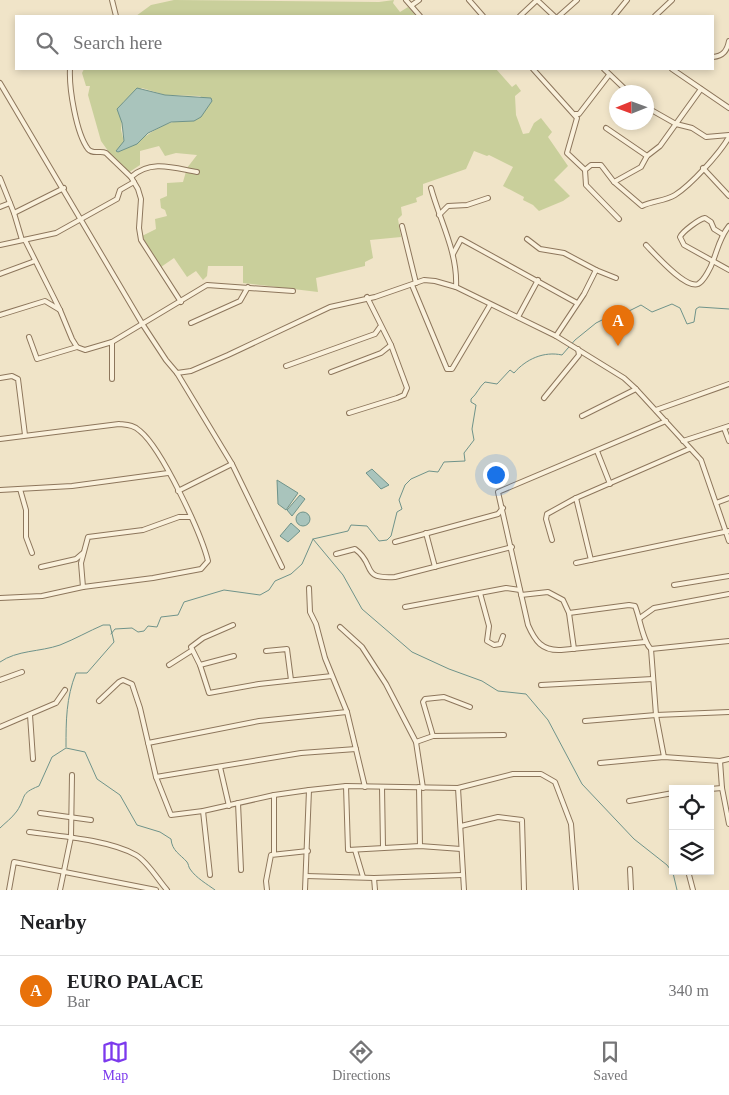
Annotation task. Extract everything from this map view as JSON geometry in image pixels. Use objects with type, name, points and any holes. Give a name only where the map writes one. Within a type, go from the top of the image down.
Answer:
[{"type":"street","points":[[112,0],[116,15]]},
{"type":"street","points":[[406,0],[419,15]]},
{"type":"street","points":[[412,5],[419,0]]},
{"type":"street","points":[[469,0],[482,15]]},
{"type":"street","points":[[521,15],[537,0],[553,15]]},
{"type":"street","points":[[560,15],[576,0]]},
{"type":"street","points":[[615,15],[627,0]]},
{"type":"street","points":[[656,15],[672,0]]},
{"type":"street","points":[[714,57],[722,55],[728,48],[729,41]]},
{"type":"street","points":[[70,70],[70,82],[76,117],[88,148],[94,152],[106,153],[131,177],[141,199],[139,228],[141,240],[182,302]]},
{"type":"street","points":[[534,70],[577,115]]},
{"type":"street","points":[[605,70],[620,85]]},
{"type":"street","points":[[673,70],[728,106]]},
{"type":"street","points":[[609,75],[577,115],[567,153],[585,170],[586,185],[619,219]]},
{"type":"street","points":[[0,84],[82,218],[144,325],[166,360],[177,373],[232,464],[282,567]]},
{"type":"street","points":[[614,182],[641,167],[646,156],[660,146],[701,89]]},
{"type":"street","points":[[654,112],[676,124],[692,128],[706,137],[729,136]]},
{"type":"street","points":[[606,128],[646,156]]},
{"type":"street","points":[[585,170],[591,165],[601,165],[614,182],[644,206],[650,202],[675,195],[718,156],[729,136]]},
{"type":"street","points":[[131,177],[139,170],[152,166],[197,172]]},
{"type":"street","points":[[703,168],[729,196]]},
{"type":"street","points":[[0,178],[23,240],[51,292],[77,347]]},
{"type":"street","points":[[0,246],[56,233],[117,199],[120,190],[134,182]]},
{"type":"street","points":[[14,213],[64,188]]},
{"type":"street","points":[[431,188],[453,254],[457,272],[456,287]]},
{"type":"street","points":[[439,216],[448,206],[467,205],[488,198]]},
{"type":"street","points":[[0,207],[10,203]]},
{"type":"street","points":[[722,234],[714,230],[711,222],[705,218],[699,220],[693,227],[680,235],[684,245],[729,270]]},
{"type":"street","points":[[402,226],[414,284],[447,369],[452,369],[490,305]]},
{"type":"street","points":[[646,245],[680,278],[692,285],[701,282],[713,260],[722,234],[729,226]]},
{"type":"street","points":[[453,254],[461,239],[577,303]]},
{"type":"street","points":[[527,239],[540,249],[564,252],[596,270],[616,278]]},
{"type":"street","points":[[0,274],[35,261]]},
{"type":"street","points":[[556,336],[596,270]]},
{"type":"street","points":[[177,373],[191,371],[330,307],[430,280],[456,287],[556,336],[624,378],[636,389],[701,460],[729,541]]},
{"type":"street","points":[[518,318],[538,280]]},
{"type":"street","points":[[29,337],[37,359],[77,347],[85,350],[94,349],[112,342],[144,325],[207,285],[293,291]]},
{"type":"street","points":[[191,323],[240,301],[248,287]]},
{"type":"street","points":[[0,315],[45,301],[51,292]]},
{"type":"street","points":[[349,413],[404,395],[407,388],[391,345],[380,327],[367,297]]},
{"type":"street","points":[[45,301],[60,310]]},
{"type":"street","points":[[286,366],[375,334],[380,327]]},
{"type":"street","points":[[112,342],[112,379]]},
{"type":"street","points":[[331,372],[381,353],[391,345]]},
{"type":"street","points":[[544,398],[579,355],[578,349]]},
{"type":"street","points":[[0,378],[12,376],[18,379],[25,435]]},
{"type":"street","points":[[656,410],[729,384]]},
{"type":"street","points":[[582,416],[636,389]]},
{"type":"street","points":[[645,642],[574,649],[550,650],[542,647],[532,636],[528,625],[505,516],[498,496],[500,490],[666,421]]},
{"type":"street","points":[[0,439],[119,424],[132,425],[151,442],[186,506],[208,561],[206,565],[192,571],[153,578],[83,587],[42,596],[0,598]]},
{"type":"street","points":[[683,441],[729,426]]},
{"type":"street","points":[[724,428],[729,441]]},
{"type":"street","points":[[552,540],[546,519],[547,514],[576,498],[689,449]]},
{"type":"street","points":[[596,451],[610,484]]},
{"type":"street","points":[[178,492],[232,464]]},
{"type":"street","points":[[0,490],[72,486],[168,473]]},
{"type":"street","points":[[20,489],[26,510],[26,537],[32,553]]},
{"type":"street","points":[[576,498],[591,560]]},
{"type":"street","points":[[716,503],[729,498]]},
{"type":"street","points":[[179,517],[186,506]]},
{"type":"street","points":[[498,514],[503,508]]},
{"type":"street","points":[[394,542],[498,514],[505,516]]},
{"type":"street","points":[[83,587],[81,563],[86,539],[92,535],[143,530],[179,517],[191,517]]},
{"type":"street","points":[[576,563],[727,532]]},
{"type":"street","points":[[426,533],[435,566]]},
{"type":"street","points":[[336,554],[355,549],[365,560],[371,573],[379,578],[395,577],[512,547]]},
{"type":"street","points":[[41,566],[76,559],[85,549]]},
{"type":"street","points":[[674,585],[729,576]]},
{"type":"street","points":[[310,588],[310,612],[316,624],[332,676],[347,712],[364,787]]},
{"type":"street","points":[[405,607],[506,588],[520,590]]},
{"type":"street","points":[[521,595],[548,592],[556,594],[563,600],[569,613],[574,649]]},
{"type":"street","points":[[480,593],[489,626],[487,641],[494,645],[500,644],[503,636]]},
{"type":"street","points":[[640,618],[654,608],[729,594]]},
{"type":"street","points":[[569,613],[632,605],[640,618],[645,642],[651,649],[656,715],[664,757]]},
{"type":"street","points":[[233,625],[192,645],[191,652],[200,665],[211,693],[291,680],[332,676]]},
{"type":"street","points":[[340,627],[362,647],[374,664],[416,742],[421,787],[420,846]]},
{"type":"street","points":[[651,649],[729,641]]},
{"type":"street","points":[[266,651],[287,649],[291,680]]},
{"type":"street","points":[[169,665],[191,652]]},
{"type":"street","points":[[200,665],[234,656]]},
{"type":"street","points":[[0,680],[22,672]]},
{"type":"street","points":[[541,686],[653,679]]},
{"type":"street","points":[[99,701],[119,682],[123,680],[132,684],[140,708],[156,777],[170,814],[204,811],[274,795],[346,786],[458,788],[513,774],[541,774],[555,782],[571,824],[576,890]]},
{"type":"street","points":[[0,727],[56,703],[65,690]]},
{"type":"street","points":[[433,736],[423,702],[425,699],[444,697],[470,707]]},
{"type":"street","points":[[148,743],[259,721],[347,712]]},
{"type":"street","points":[[585,721],[656,715],[729,712]]},
{"type":"street","points":[[30,715],[33,759]]},
{"type":"street","points":[[416,742],[433,736],[504,735]]},
{"type":"street","points":[[156,777],[301,753],[356,749]]},
{"type":"street","points":[[600,763],[664,757],[720,761],[729,759]]},
{"type":"street","points":[[720,761],[722,788],[729,824]]},
{"type":"street","points":[[220,767],[229,806]]},
{"type":"street","points":[[60,890],[66,872],[71,837],[72,776]]},
{"type":"street","points":[[346,786],[346,848],[348,850],[420,846],[461,850]]},
{"type":"street","points":[[382,787],[383,847]]},
{"type":"street","points":[[458,788],[462,826],[461,850],[464,890]]},
{"type":"street","points":[[714,789],[722,788]]},
{"type":"street","points":[[305,890],[309,790]]},
{"type":"street","points":[[629,801],[669,794]]},
{"type":"street","points":[[267,890],[270,860],[274,853],[274,795]]},
{"type":"street","points":[[238,803],[241,870]]},
{"type":"street","points":[[204,811],[210,876]]},
{"type":"street","points":[[40,814],[91,820]]},
{"type":"street","points":[[462,826],[498,817],[522,820],[524,890]]},
{"type":"street","points":[[29,832],[71,837],[121,849],[138,856],[167,890]]},
{"type":"street","points":[[355,850],[363,877]]},
{"type":"street","points":[[274,853],[308,851]]},
{"type":"street","points":[[11,890],[14,862],[156,890]]},
{"type":"street","points":[[630,869],[631,890]]},
{"type":"street","points":[[306,876],[374,878],[462,875]]},
{"type":"street","points":[[689,875],[693,890]]},
{"type":"street","points":[[374,878],[376,890]]},
{"type":"green space","points":[[174,0],[379,2],[394,0],[393,3],[400,12],[408,7],[415,15],[137,15],[151,5]]},
{"type":"green space","points":[[84,70],[497,70],[512,87],[516,84],[521,91],[515,96],[516,115],[523,134],[529,133],[534,123],[541,118],[552,132],[548,137],[568,166],[554,180],[570,196],[539,211],[533,205],[523,200],[524,197],[503,186],[513,167],[489,155],[474,151],[466,169],[423,184],[423,195],[416,198],[417,202],[401,207],[402,215],[398,219],[401,237],[370,240],[373,258],[365,262],[365,266],[316,278],[318,292],[243,283],[243,266],[208,266],[207,276],[203,280],[196,271],[187,277],[174,258],[161,267],[142,236],[156,229],[155,219],[167,216],[165,210],[161,208],[160,199],[167,196],[167,183],[183,182],[187,168],[197,155],[176,153],[165,156],[159,146],[140,151],[140,165],[128,173],[116,162],[101,141],[88,95],[90,86],[86,86],[82,73]],"holes":[[[142,88],[165,95],[201,96],[179,121],[155,130],[118,152],[124,142],[121,130],[123,102]]]},
{"type":"water","points":[[137,88],[165,95],[211,98],[212,101],[201,117],[194,121],[171,122],[148,133],[137,144],[118,152],[116,151],[124,141],[122,123],[117,109]]},
{"type":"water","points":[[372,469],[389,485],[381,489],[366,473]]},
{"type":"water","points":[[277,480],[298,493],[286,510],[278,504]]},
{"type":"water","points":[[300,495],[305,499],[292,516],[287,510]]},
{"type":"water","points":[[300,512],[306,512],[310,519],[306,526],[300,526],[296,522],[296,516]]},
{"type":"water","points":[[291,523],[300,531],[288,542],[280,536]]},
{"type":"waterway","points":[[111,634],[115,629],[132,628],[138,632],[144,631],[148,626],[157,627],[161,617],[178,615],[184,602],[224,590],[260,595],[269,590],[275,581],[291,574],[302,564],[313,539],[348,531],[351,525],[367,526],[379,541],[387,540],[391,536],[397,512],[402,509],[399,500],[405,485],[411,479],[429,471],[438,472],[444,462],[465,461],[464,453],[474,440],[472,429],[476,405],[471,402],[471,399],[483,384],[485,382],[497,384],[510,370],[514,373],[536,357],[549,354],[562,355],[575,340],[596,323],[608,317],[617,317],[641,305],[652,312],[672,304],[680,308],[687,324],[694,322],[696,309],[699,307],[729,309]]},
{"type":"waterway","points":[[313,539],[343,575],[362,609],[412,652],[449,669],[482,681],[498,691],[526,694],[548,720],[582,784],[634,839],[667,865],[673,873],[677,890]]},
{"type":"waterway","points":[[0,662],[21,653],[60,645],[103,625],[110,625],[114,642],[87,673],[76,673],[68,701],[66,747]]},
{"type":"waterway","points":[[0,828],[17,811],[26,793],[39,786],[52,757],[66,748],[85,752],[97,779],[120,795],[137,825],[160,832],[171,839],[175,849],[187,862],[192,872],[215,890]]},
{"type":"place","name":"EURO PALACE","points":[[618,346]]}]
